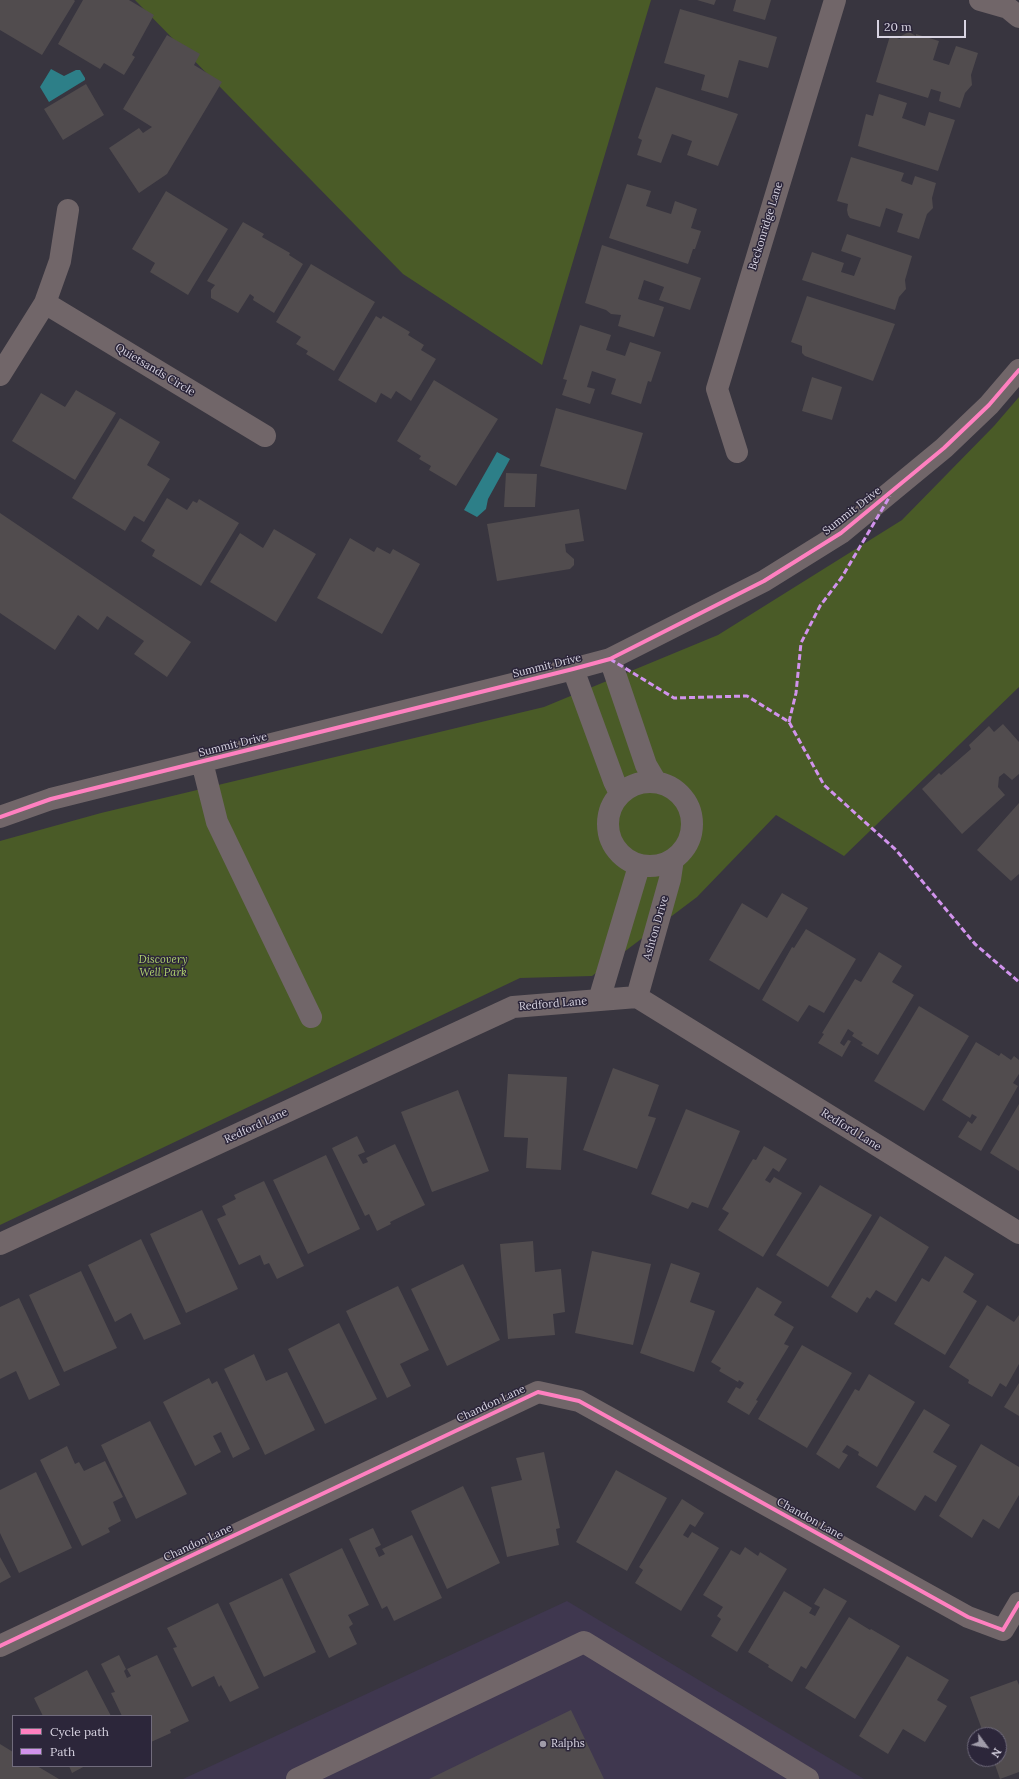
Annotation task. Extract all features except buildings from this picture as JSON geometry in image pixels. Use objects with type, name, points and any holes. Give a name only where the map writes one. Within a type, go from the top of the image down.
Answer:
[{"type":"street","name":"Beckonridge Lane","points":[[737,452],[717,389],[835,0]]},
{"type":"street","points":[[980,0],[1008,8],[1019,17]]},
{"type":"street","points":[[0,375],[45,303],[60,261],[68,210]]},
{"type":"street","name":"Quietsands Circle","points":[[45,303],[265,436]]},
{"type":"street","name":"Summit Drive","points":[[0,817],[51,799],[610,659],[764,581],[841,533],[944,448],[989,404],[1019,370]]},
{"type":"street","points":[[610,659],[646,765],[656,782]]},
{"type":"street","points":[[573,669],[614,781],[620,793]]},
{"type":"street","points":[[202,762],[217,822],[311,1017]]},
{"type":"street","points":[[644,782],[656,782],[672,788],[685,799],[691,815],[691,831],[685,847],[673,859],[656,865],[637,864],[624,858],[614,847],[608,834],[608,820],[611,805],[620,793],[631,786],[644,782]]},
{"type":"street","name":"Ashton Drive","points":[[636,996],[670,879],[673,859]]},
{"type":"street","points":[[599,1000],[637,873],[637,864]]},
{"type":"street","name":"Redford Lane","points":[[0,1244],[513,1007],[636,996],[1019,1233]]},
{"type":"street","name":"Chandon Lane","points":[[0,1646],[538,1392],[579,1401],[968,1617],[1003,1630],[1019,1603]]},
{"type":"street","points":[[297,1779],[584,1642],[808,1779]]},
{"type":"shaded area","points":[[567,1601],[864,1779],[183,1779]]},
{"type":"green space","points":[[135,0],[651,0],[542,365],[403,274]]},
{"type":"green space","name":"Discovery Well Park","points":[[1019,397],[1019,687],[844,856],[776,815],[697,897],[592,976],[520,978],[0,1225],[0,841],[101,813],[544,707],[718,635],[902,520],[994,426]]},
{"type":"water","points":[[51,69],[64,76],[76,70],[80,70],[85,80],[49,102],[40,87]]},
{"type":"water","points":[[497,452],[510,459],[488,499],[486,509],[477,517],[464,510]]},
{"type":"marked path","points":[[789,722],[796,693],[801,643],[820,606],[842,577],[890,496]]},
{"type":"marked path","points":[[610,659],[674,698],[747,696],[789,722],[824,785],[896,850],[975,944],[1019,982]]},
{"type":"cycle path","points":[[0,817],[51,799],[610,659],[764,581],[841,533],[944,448],[989,405],[1019,370]]},
{"type":"cycle path","points":[[0,1646],[538,1392],[579,1401],[968,1617],[1003,1630],[1019,1603]]},
{"type":"place","name":"Ralphs","points":[[543,1744]]}]
